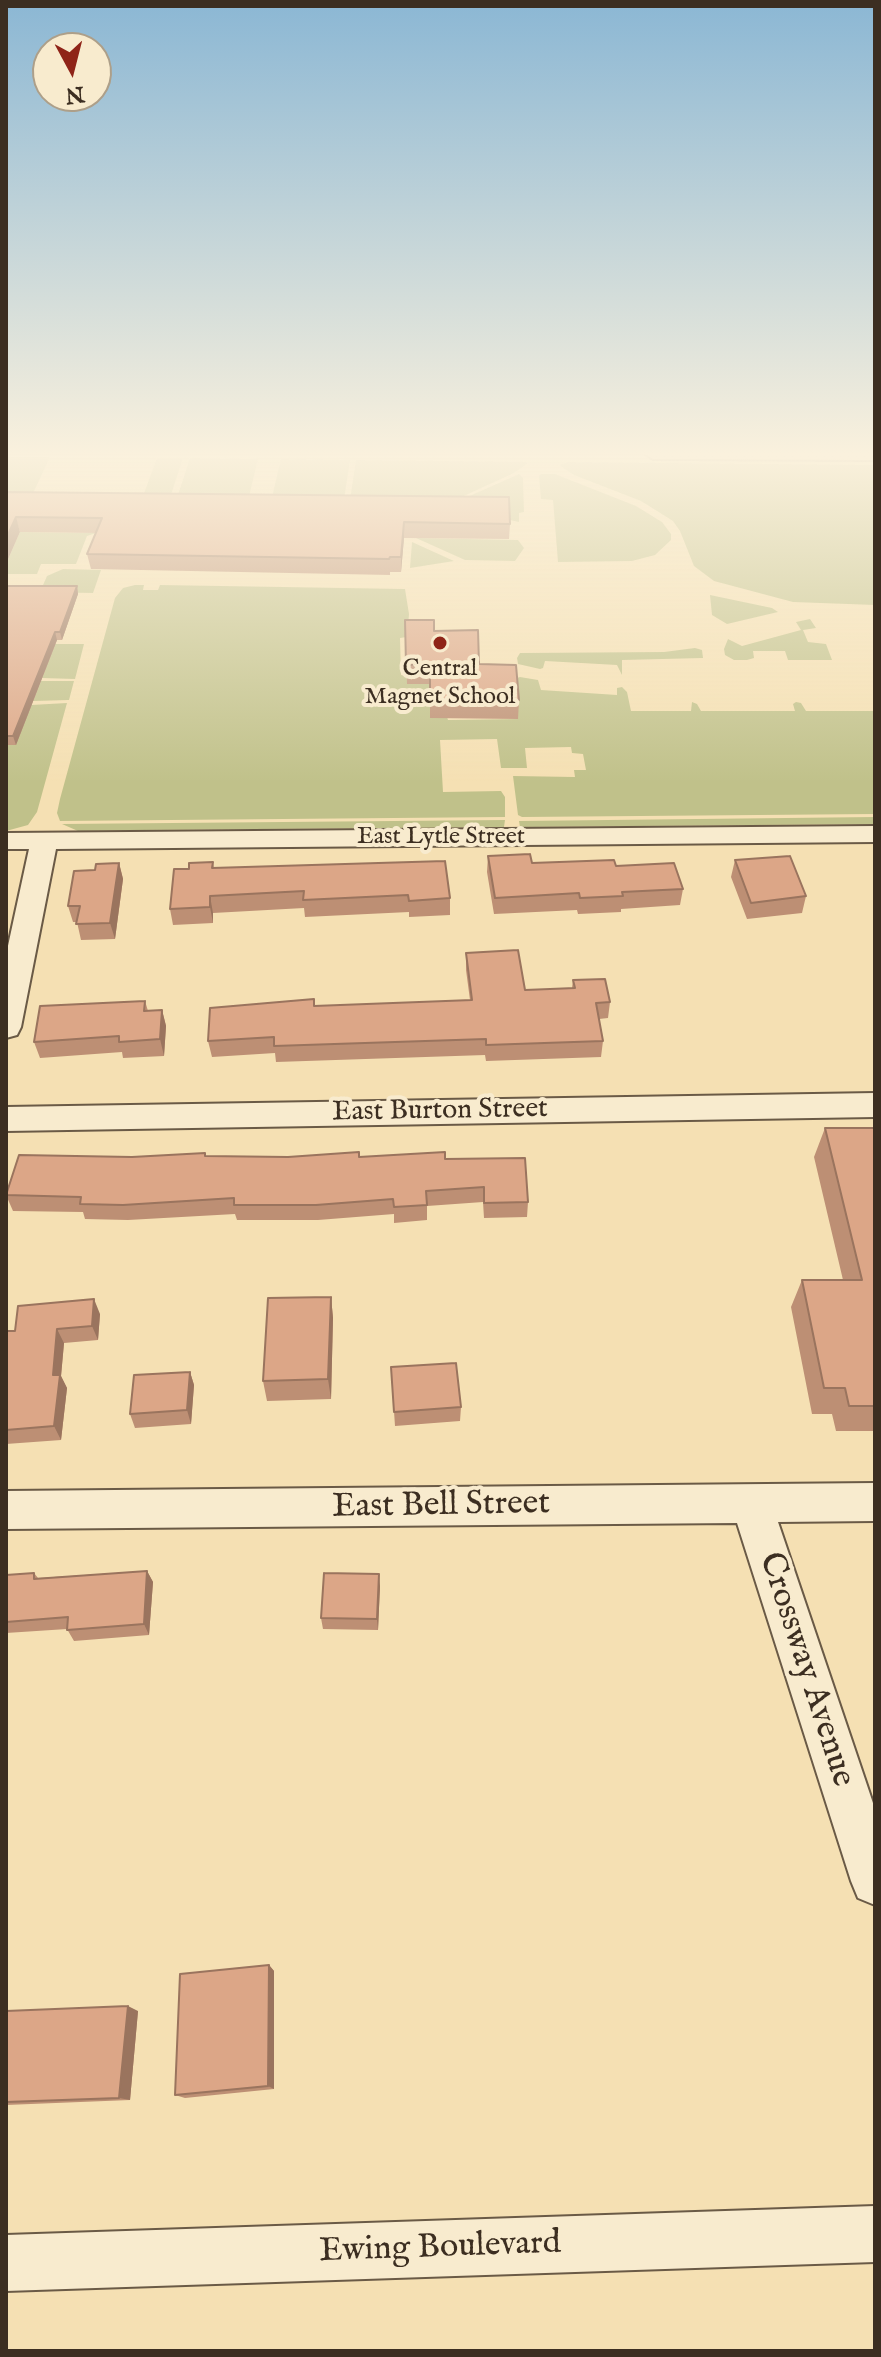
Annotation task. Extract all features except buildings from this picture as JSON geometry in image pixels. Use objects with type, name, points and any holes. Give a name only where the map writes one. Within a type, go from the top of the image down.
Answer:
[{"type":"street","name":"East Lytle Street","points":[[6,841],[875,834]]},
{"type":"street","points":[[6,1027],[44,841]]},
{"type":"street","name":"East Burton Street","points":[[6,1119],[875,1105]]},
{"type":"street","name":"East Bell Street","points":[[6,1510],[875,1502]]},
{"type":"street","name":"Crossway Avenue","points":[[751,1504],[875,1881]]},
{"type":"street","name":"Ewing Boulevard","points":[[6,2263],[875,2234]]},
{"type":"green space","points":[[76,563],[41,564],[37,574],[6,574],[6,564]]},
{"type":"green space","points":[[410,563],[441,563],[410,568]]},
{"type":"green space","points":[[693,563],[875,563],[875,605],[793,602],[714,581]]},
{"type":"green space","points":[[63,569],[101,570],[93,593],[40,592],[47,576]]},
{"type":"green space","points":[[144,585],[143,590],[158,590],[160,585],[405,589],[409,614],[407,637],[400,638],[401,675],[407,676],[407,684],[436,683],[448,720],[518,719],[517,678],[520,677],[538,680],[541,690],[617,695],[617,688],[622,687],[627,692],[631,711],[691,711],[692,702],[701,711],[795,711],[793,704],[796,702],[801,703],[806,711],[875,711],[875,814],[522,817],[518,815],[513,776],[575,777],[574,770],[586,770],[583,754],[572,753],[571,747],[525,748],[527,768],[501,768],[497,739],[440,740],[443,792],[501,791],[505,797],[505,817],[60,821],[57,813],[60,799],[115,598],[123,588]]},
{"type":"green space","points":[[710,595],[772,608],[778,612],[727,624],[712,615]]},
{"type":"green space","points":[[810,619],[816,628],[803,630],[808,642],[826,644],[832,660],[788,660],[785,651],[753,651],[754,658],[747,660],[734,660],[725,655],[728,639],[742,646],[801,630],[796,622]]},
{"type":"green space","points":[[55,644],[84,644],[75,679],[42,678]]},
{"type":"green space","points":[[702,650],[703,658],[622,660],[622,675],[617,665],[545,661],[540,669],[518,664],[517,658],[520,653],[664,652]]},
{"type":"green space","points":[[41,681],[74,681],[69,700],[33,701]]},
{"type":"green space","points":[[67,703],[37,812],[28,825],[6,831],[6,745],[16,744],[31,705]]},
{"type":"green space","points":[[875,817],[875,824],[520,827],[519,821]]},
{"type":"green space","points":[[505,820],[504,827],[78,831],[62,824]]},
{"type":"place","name":"Central Magnet School","points":[[440,643]]}]
